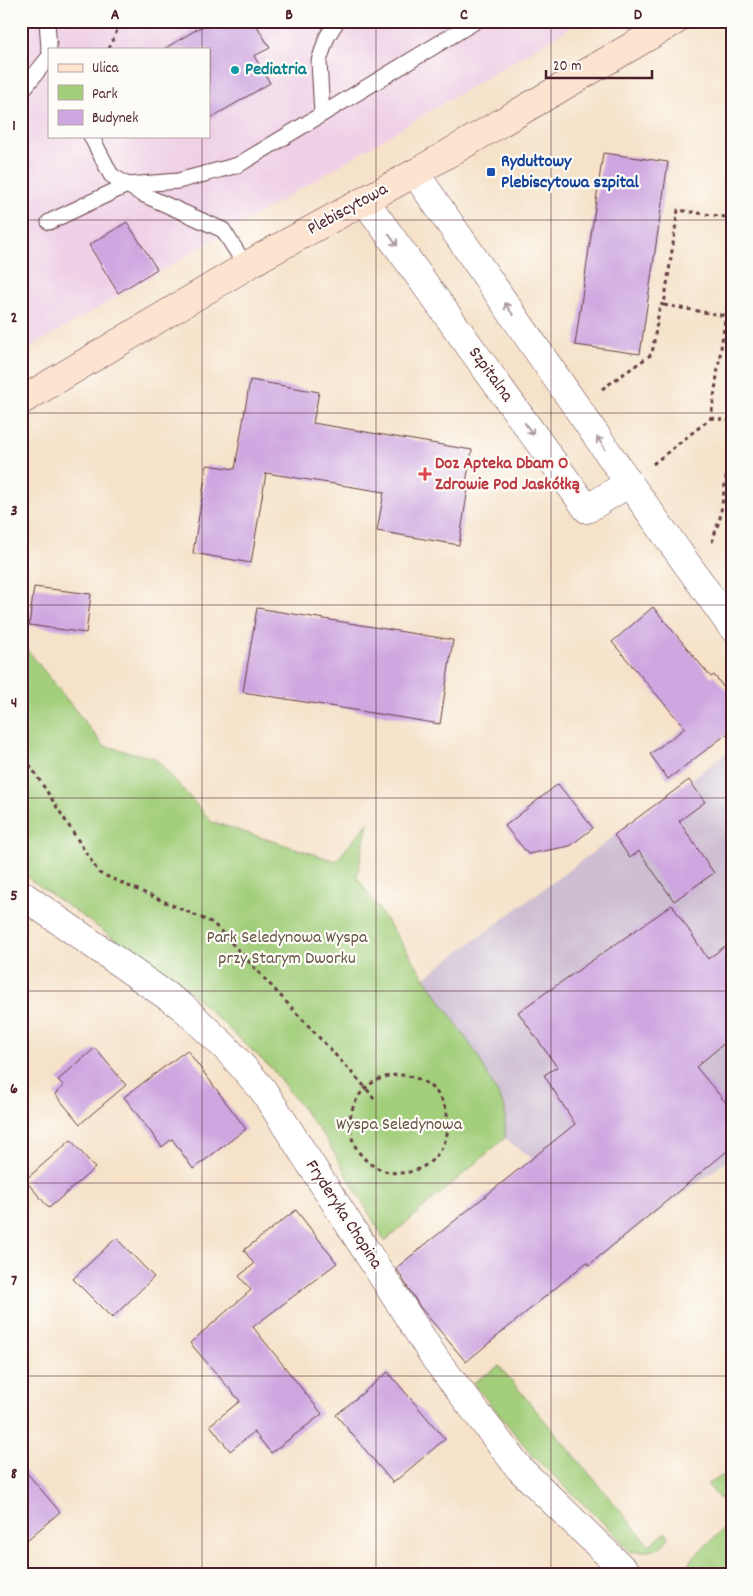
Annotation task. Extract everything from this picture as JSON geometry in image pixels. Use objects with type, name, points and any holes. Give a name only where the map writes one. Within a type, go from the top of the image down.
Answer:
[{"type":"street","name":"Plebiscytowa","points":[[21,401],[246,266],[415,173],[674,22]]},
{"type":"street","points":[[415,173],[629,483],[732,627]]},
{"type":"street","name":"Szpitalna","points":[[365,201],[587,509],[629,483]]},
{"type":"street","name":"Fryderyka Chopina","points":[[21,894],[184,1008],[247,1071],[263,1090],[436,1360],[519,1468],[629,1575]]},
{"type":"lane","points":[[47,21],[49,48]]},
{"type":"lane","points":[[322,114],[319,61],[327,37],[337,21]]},
{"type":"lane","points":[[49,222],[127,185],[178,181],[238,165],[476,21]]},
{"type":"lane","points":[[21,92],[48,58]]},
{"type":"lane","points":[[92,138],[111,175],[142,194],[223,230],[246,266]]},
{"type":"path","points":[[109,48],[120,21]]},
{"type":"path","points":[[664,305],[678,210],[732,218]]},
{"type":"path","points":[[629,483],[711,418],[732,272]]},
{"type":"path","points":[[577,407],[652,354],[660,304],[726,315],[732,314]]},
{"type":"path","points":[[711,418],[732,422]]},
{"type":"path","points":[[698,580],[720,518],[732,438]]},
{"type":"path","points":[[21,751],[99,873],[213,923],[366,1088],[374,1099]]},
{"type":"path","points":[[391,1075],[408,1075],[424,1081],[437,1092],[446,1107],[449,1124],[443,1147],[436,1157],[416,1170],[404,1173],[380,1169],[365,1159],[352,1139],[349,1123],[353,1106],[366,1088],[375,1081],[391,1075]]},
{"type":"shaded area","points":[[21,21],[581,21],[21,353]]},
{"type":"shaded area","points":[[732,749],[732,1157],[589,1265],[583,1266],[466,1362],[446,1338],[402,1263],[532,1159],[505,1138],[505,1108],[476,1053],[425,977]]},
{"type":"green space","name":"Park Seledynowa Wyspa przy Starym Dworku","points":[[21,642],[104,746],[155,758],[212,822],[336,861],[368,823],[357,877],[476,1053],[505,1108],[505,1138],[385,1241],[326,1139],[272,1069],[177,980],[116,940],[21,873]]},
{"type":"green space","points":[[499,1366],[649,1545],[666,1532],[669,1536],[662,1546],[653,1550],[630,1552],[617,1536],[535,1458],[473,1383]]},
{"type":"green space","points":[[732,1471],[732,1514],[707,1484]]},
{"type":"green space","points":[[732,1521],[732,1575],[683,1575],[692,1558]]},
{"type":"building","name":"Pediatria","points":[[211,21],[254,21],[270,48],[254,56],[270,83],[210,118],[210,48],[166,48]]},
{"type":"building","points":[[603,153],[668,162],[640,354],[575,345]]},
{"type":"building","points":[[127,222],[157,269],[118,293],[89,245]]},
{"type":"building","points":[[250,380],[319,392],[313,423],[472,450],[466,482],[469,482],[459,545],[377,531],[384,492],[266,473],[251,563],[193,553],[207,465],[235,469]]},
{"type":"building","points":[[34,587],[91,594],[86,633],[29,625]]},
{"type":"building","points":[[653,607],[711,677],[714,675],[732,698],[732,730],[668,779],[650,754],[685,728],[612,642]]},
{"type":"building","points":[[257,608],[453,640],[440,724],[243,692]]},
{"type":"building","points":[[689,780],[705,802],[679,821],[714,873],[674,901],[639,851],[630,858],[614,835]]},
{"type":"building","points":[[558,784],[593,828],[570,846],[528,854],[505,826]]},
{"type":"building","points":[[672,905],[708,959],[732,941],[732,1037],[696,1067],[732,1110],[732,1147],[589,1265],[587,1262],[466,1362],[420,1307],[396,1268],[575,1124],[544,1075],[557,1067],[518,1012]]},
{"type":"building","points":[[95,1048],[126,1085],[80,1124],[55,1094],[64,1086],[58,1080]]},
{"type":"building","points":[[187,1050],[246,1129],[193,1169],[172,1139],[162,1147],[124,1097]]},
{"type":"building","points":[[71,1140],[95,1168],[49,1208],[25,1180]]},
{"type":"building","points":[[296,1210],[337,1263],[253,1327],[322,1414],[271,1453],[254,1432],[230,1451],[210,1425],[240,1401],[190,1343],[251,1290],[239,1276],[254,1264],[244,1250]]},
{"type":"building","points":[[116,1238],[154,1277],[112,1318],[73,1279]]},
{"type":"building","points":[[388,1372],[445,1439],[393,1483],[336,1415]]},
{"type":"building","points":[[21,1466],[60,1512],[21,1545]]},
{"type":"place","name":"Pediatria","points":[[235,70]]},
{"type":"place","name":"Rydułtowy Plebiscytowa szpital","points":[[491,172]]},
{"type":"place","name":"Doz Apteka Dbam O Zdrowie Pod Jaskółką","points":[[425,474]]},
{"type":"park label","name":"Wyspa Seledynowa","points":[[399,1125]]}]
